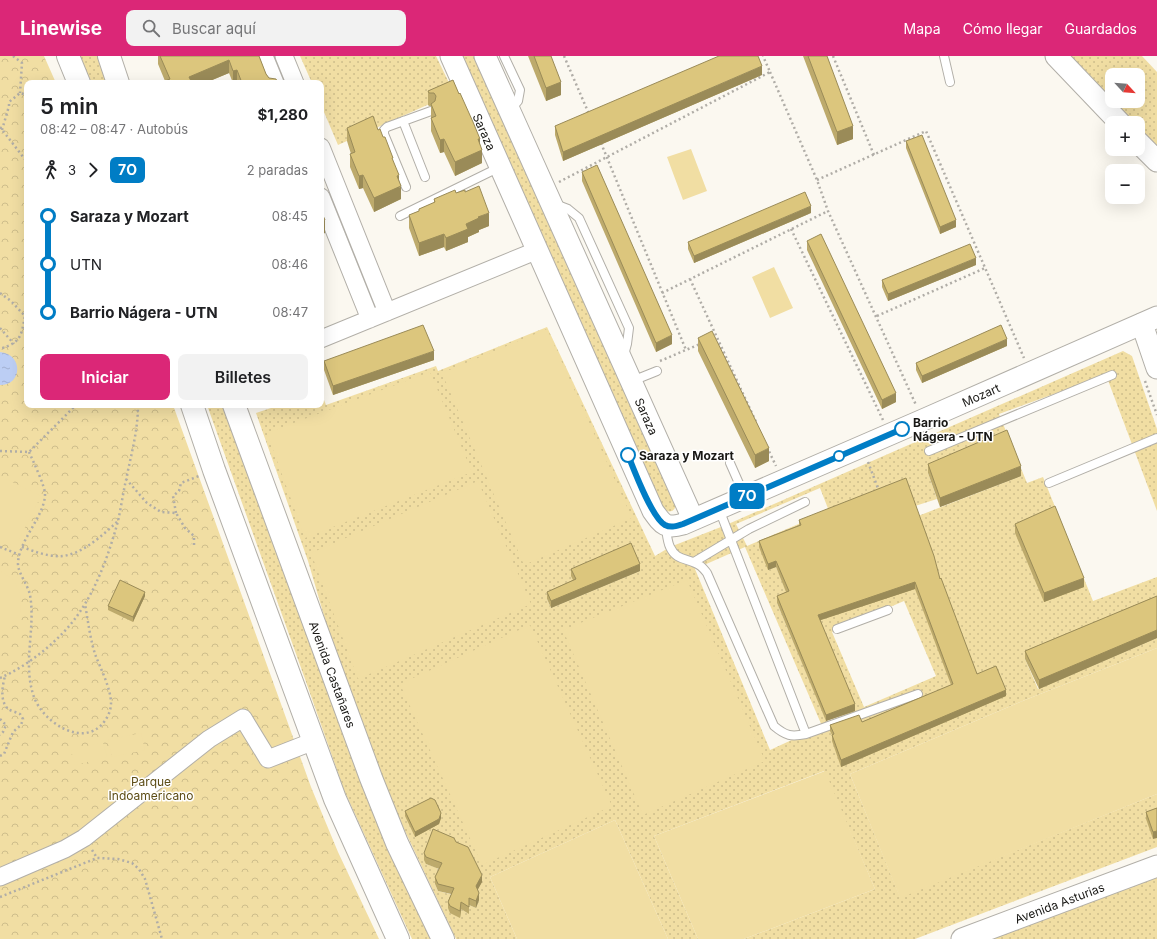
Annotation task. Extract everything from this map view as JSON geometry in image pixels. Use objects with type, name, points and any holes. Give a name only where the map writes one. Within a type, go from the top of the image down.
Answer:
[{"type":"main road","points":[[68,56],[78,80]]},
{"type":"main road","points":[[108,56],[117,80]]},
{"type":"main road","points":[[193,408],[214,470],[335,799],[398,939]]},
{"type":"main road","name":"Avenida Castañares","points":[[235,408],[371,778],[397,843],[443,939]]},
{"type":"street","points":[[264,56],[274,80]]},
{"type":"street","points":[[284,56],[294,80]]},
{"type":"street","name":"Saraza","points":[[451,56],[466,97],[501,167],[659,518]]},
{"type":"street","name":"Saraza","points":[[485,56],[693,519]]},
{"type":"street","points":[[1056,56],[1113,116]]},
{"type":"street","points":[[1145,149],[1157,161]]},
{"type":"street","points":[[324,154],[387,312]]},
{"type":"street","points":[[324,204],[370,319]]},
{"type":"street","points":[[324,338],[538,250]]},
{"type":"street","points":[[1149,320],[1157,368]]},
{"type":"street","name":"Mozart","points":[[693,519],[862,447],[1149,320]]},
{"type":"street","points":[[659,518],[673,527],[693,519]]},
{"type":"street","points":[[0,877],[65,849],[84,838],[208,740],[243,718],[268,759],[314,741]]},
{"type":"street","name":"Avenida Asturias","points":[[962,939],[1157,866]]},
{"type":"lane","points":[[504,56],[520,90],[518,102],[510,112]]},
{"type":"lane","points":[[944,56],[950,82]]},
{"type":"lane","points":[[406,187],[384,134],[384,130],[387,127],[431,111]]},
{"type":"lane","points":[[403,121],[425,177]]},
{"type":"lane","points":[[400,216],[501,167]]},
{"type":"lane","points":[[631,382],[657,371]]},
{"type":"lane","points":[[929,450],[1112,375]]},
{"type":"lane","points":[[1049,483],[1157,438]]},
{"type":"lane","points":[[730,463],[745,497]]},
{"type":"lane","points":[[694,562],[749,529],[805,502]]},
{"type":"lane","points":[[718,508],[732,540],[806,734]]},
{"type":"lane","points":[[659,518],[670,547],[676,556],[702,566],[707,573],[774,726],[784,734],[795,736],[806,734],[918,694]]},
{"type":"lane","points":[[837,629],[888,610]]},
{"type":"path","points":[[13,56],[22,63],[20,93],[9,102],[1,128],[24,158]]},
{"type":"path","points":[[564,56],[591,121]]},
{"type":"path","points":[[763,56],[828,211],[923,420]]},
{"type":"path","points":[[833,56],[874,155]]},
{"type":"path","points":[[547,196],[607,157],[770,72]]},
{"type":"path","points":[[20,93],[24,94]]},
{"type":"path","points":[[816,180],[874,155],[926,130],[1030,373]]},
{"type":"path","points":[[601,142],[686,350]]},
{"type":"path","points":[[662,293],[828,211]]},
{"type":"path","points":[[791,230],[890,434]]},
{"type":"path","points":[[876,316],[985,268]]},
{"type":"path","points":[[690,279],[760,430]]},
{"type":"path","points":[[0,294],[12,301],[24,315]]},
{"type":"path","points":[[0,349],[14,344],[22,334],[24,322]]},
{"type":"path","points":[[0,328],[14,344]]},
{"type":"path","points":[[711,340],[717,337]]},
{"type":"path","points":[[657,362],[705,342]]},
{"type":"path","points":[[0,451],[29,452],[73,408]]},
{"type":"path","points":[[0,678],[28,662],[60,635],[85,604],[105,561],[118,521],[137,425],[138,408]]},
{"type":"path","points":[[766,445],[783,481]]},
{"type":"path","points":[[862,447],[880,494]]},
{"type":"path","points":[[29,452],[45,492],[44,504],[22,547],[18,564],[29,594],[31,611],[28,662],[31,687],[36,703],[48,718],[65,730],[81,734],[92,733],[102,726],[108,717],[111,702],[106,681],[90,638],[85,604]]},
{"type":"path","points":[[126,479],[147,504],[161,512],[176,513]]},
{"type":"path","points":[[181,483],[179,491],[173,496],[176,513],[185,528],[194,536],[194,545],[191,544]]},
{"type":"path","points":[[22,547],[41,554],[68,555],[85,547],[102,536],[118,521]]},
{"type":"path","points":[[0,547],[20,555]]},
{"type":"path","points":[[0,756],[4,754],[14,732],[21,725],[23,719],[20,714],[9,710],[3,703],[0,696],[5,676]]},
{"type":"path","points":[[0,720],[6,725],[0,735]]},
{"type":"path","points":[[0,897],[97,858],[118,859],[132,863],[139,869],[145,879],[162,939]]},
{"type":"green space","name":"Parque Indoamericano","points":[[0,56],[44,56],[55,80],[24,80],[24,408],[174,408],[311,787],[338,852],[379,939],[0,939]]},
{"type":"green space","points":[[77,56],[104,56],[112,80],[88,80]]},
{"type":"green space","points":[[300,56],[436,56],[454,93],[338,145],[324,112],[324,80],[311,80]]},
{"type":"green space","points":[[460,56],[481,56],[677,501],[672,511],[661,510]]},
{"type":"green space","points":[[1069,56],[1142,56],[1157,72],[1157,146],[1145,134],[1145,116],[1127,116],[1120,108],[1145,108],[1145,68],[1105,68],[1105,93]]},
{"type":"green space","points":[[691,149],[707,191],[683,200],[667,157]]},
{"type":"green space","points":[[774,267],[793,308],[770,318],[752,277]]},
{"type":"green space","points":[[547,327],[655,556],[670,547],[726,525],[1123,351],[1132,356],[1157,429],[1157,511],[1106,375],[999,414],[1027,483],[1043,477],[1093,601],[1157,577],[1157,604],[1025,659],[1038,689],[1157,638],[1157,648],[1025,700],[850,774],[900,897],[1157,794],[1157,847],[915,939],[744,939],[875,889],[824,771],[654,836],[698,939],[668,939],[615,820],[490,877],[517,939],[456,939],[396,812],[346,691],[308,561],[256,413],[271,408],[324,408],[324,400],[326,405],[436,366],[438,371]],"holes":[[[928,473],[1021,476],[918,516],[915,506],[937,499]],[[820,488],[829,511],[747,546],[736,524]],[[790,535],[821,628],[854,711],[827,722],[777,603],[789,598],[776,567],[768,570]],[[745,547],[822,726],[770,750],[695,569]],[[640,571],[551,608],[547,599],[576,586],[572,575]],[[904,601],[936,676],[864,707],[832,632]],[[428,849],[479,900],[476,908],[469,905],[468,913],[462,910],[450,894],[438,891],[435,884],[440,873],[437,868],[426,864]]]},
{"type":"green space","points":[[547,329],[632,518],[524,565],[442,373]]},
{"type":"green space","points":[[430,372],[472,472],[305,538],[267,433]]},
{"type":"green space","points":[[208,408],[230,408],[434,939],[412,939],[344,790]]},
{"type":"green space","points":[[0,476],[41,496],[15,547],[0,540]]},
{"type":"green space","points":[[478,481],[531,604],[358,679],[311,553]]},
{"type":"green space","points":[[0,571],[14,580],[21,596],[20,613],[10,627],[0,632]]},
{"type":"green space","points":[[687,580],[765,761],[643,815],[563,630]]},
{"type":"green space","points":[[530,625],[612,806],[482,865],[400,684]]},
{"type":"green space","points":[[1157,648],[1157,794],[900,898],[850,774],[1025,700]]},
{"type":"green space","points":[[141,733],[145,750],[112,757],[108,740]]},
{"type":"green space","points":[[103,742],[107,757],[75,765],[71,750]]},
{"type":"green space","points":[[825,771],[875,889],[744,939],[698,939],[654,836]]},
{"type":"green space","points":[[615,820],[668,939],[517,939],[490,877]]},
{"type":"green space","points":[[1157,876],[1157,939],[985,939]]},
{"type":"water","points":[[0,352],[8,354],[13,358],[17,369],[13,380],[8,384],[0,385]]},
{"type":"building","points":[[160,56],[259,56],[266,74],[269,78],[276,80],[241,80],[237,70],[233,71],[229,60],[189,77],[190,80],[168,80],[170,79]]},
{"type":"building","points":[[534,56],[551,56],[561,82],[546,88]]},
{"type":"building","points":[[719,56],[758,56],[762,66],[563,152],[555,126]]},
{"type":"building","points":[[808,56],[827,56],[853,126],[837,132]]},
{"type":"building","points":[[453,80],[473,122],[480,139],[478,139],[482,150],[455,162],[444,139],[440,140],[431,118],[436,116],[431,104],[435,101],[436,96],[434,93],[429,93],[428,91]]},
{"type":"building","points":[[373,116],[378,130],[380,129],[383,137],[385,137],[399,175],[397,176],[401,186],[374,198],[363,175],[359,176],[350,154],[355,152],[347,128]]},
{"type":"building","points":[[922,135],[956,220],[940,227],[906,141]]},
{"type":"building","points":[[597,165],[672,335],[656,343],[582,172]]},
{"type":"building","points":[[479,186],[489,213],[466,224],[468,229],[446,238],[444,234],[419,243],[409,215],[435,202],[434,199],[455,190],[456,193],[465,190],[465,192]]},
{"type":"building","points":[[805,192],[811,206],[694,256],[688,242]]},
{"type":"building","points":[[821,234],[896,393],[882,400],[807,241]]},
{"type":"building","points":[[970,244],[976,258],[888,294],[882,280]]},
{"type":"building","points":[[423,325],[434,351],[333,386],[324,361]]},
{"type":"building","points":[[1001,325],[1007,339],[922,376],[916,363]]},
{"type":"building","points":[[712,331],[769,448],[755,455],[698,338]]},
{"type":"building","points":[[1007,430],[1021,466],[940,498],[928,464]]},
{"type":"building","points":[[906,478],[934,556],[940,579],[941,578],[977,674],[996,666],[1006,690],[841,760],[830,725],[859,715],[862,722],[953,684],[915,582],[818,615],[855,704],[826,715],[777,596],[789,591],[776,561],[768,564],[759,541],[801,525],[799,520]]},
{"type":"building","points":[[1055,506],[1084,578],[1044,593],[1015,524]]},
{"type":"building","points":[[631,543],[640,564],[551,601],[547,592],[576,579],[571,569]]},
{"type":"building","points":[[120,580],[145,592],[133,617],[108,606]]},
{"type":"building","points":[[1157,596],[1157,630],[1039,680],[1025,651]]},
{"type":"building","points":[[431,798],[435,800],[441,813],[439,819],[415,832],[405,811]]},
{"type":"building","points":[[1157,808],[1157,831],[1153,832],[1146,812]]},
{"type":"building","points":[[433,829],[454,838],[456,842],[468,847],[482,875],[476,886],[479,893],[476,901],[469,898],[469,907],[461,902],[460,911],[450,906],[448,902],[454,888],[438,884],[435,877],[442,863],[426,857],[424,853]]},
{"type":"bus line","name":"7O","points":[[628,455],[653,512],[665,525],[673,527],[902,429]]},
{"type":"place","name":"Barrio Nágera - UTN","points":[[902,429]]},
{"type":"place","name":"Saraza y Mozart","points":[[628,455]]}]
